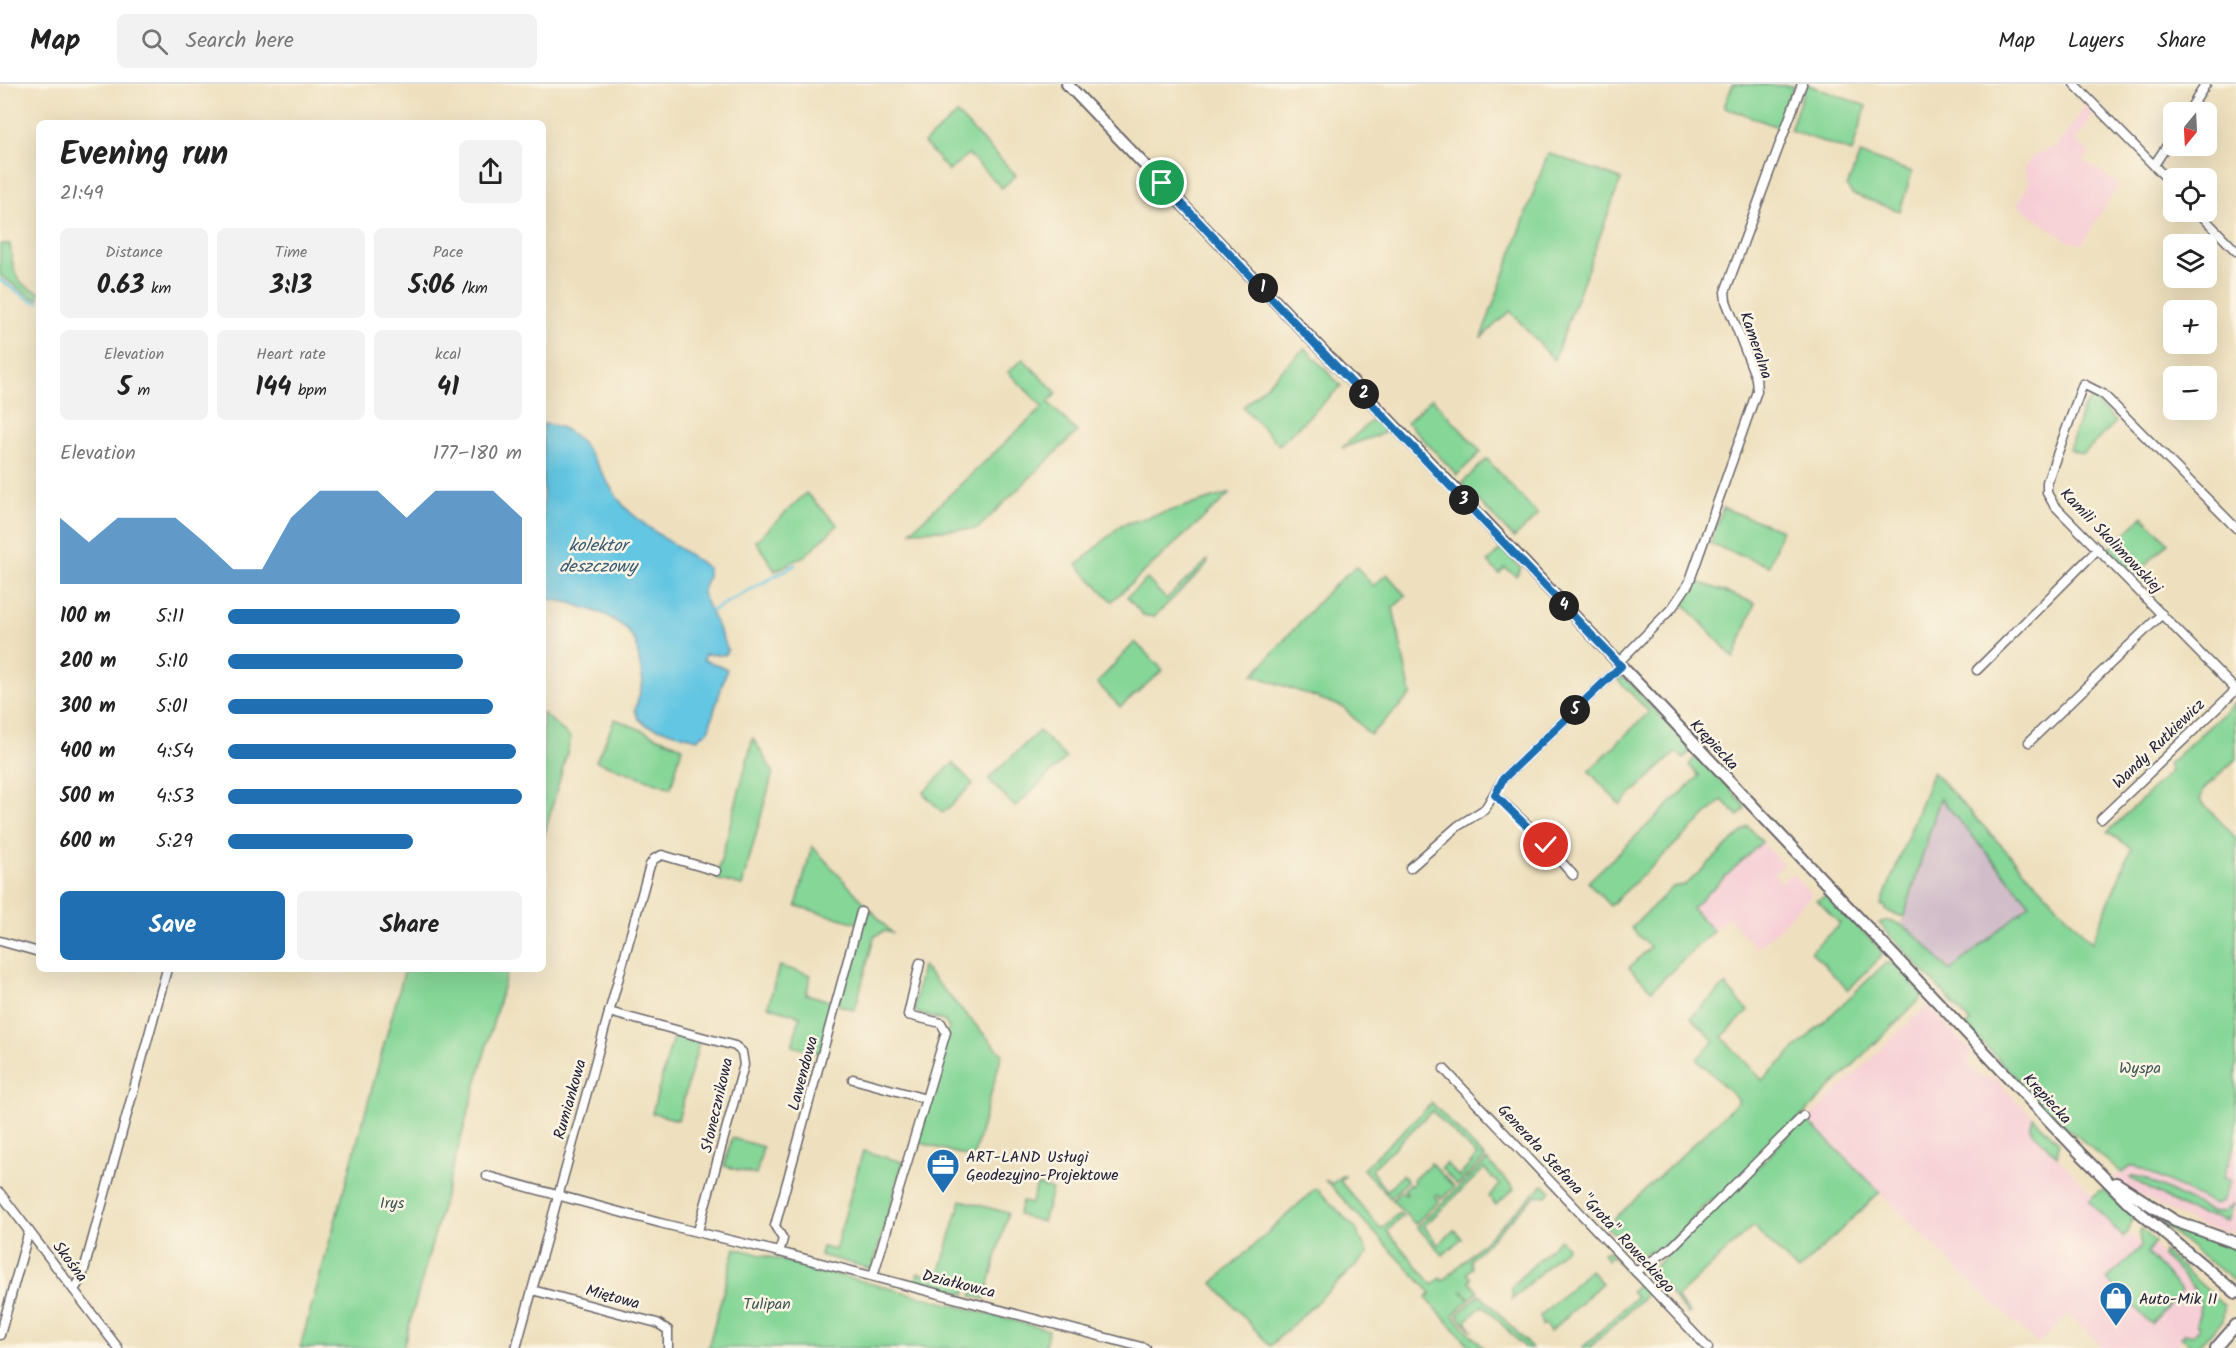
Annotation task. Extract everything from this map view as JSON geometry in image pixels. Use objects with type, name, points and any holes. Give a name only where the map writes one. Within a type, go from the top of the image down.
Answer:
[{"type":"street","name":"Krępiecka","points":[[1067,84],[2086,1159],[2130,1204],[2236,1293]]},
{"type":"street","name":"Kameralna","points":[[1410,868],[1458,826],[1485,809],[1503,779],[1619,665],[1672,608],[1689,583],[1748,422],[1758,384],[1726,301],[1725,292],[1802,84]]},
{"type":"street","points":[[2074,84],[2163,174]]},
{"type":"street","points":[[2194,102],[2206,84]]},
{"type":"street","points":[[2154,165],[2163,152]]},
{"type":"street","points":[[2208,222],[2236,251]]},
{"type":"street","name":"Kamili Skolimowskiej","points":[[2236,528],[2103,394],[2084,384],[2046,487],[2054,505],[2236,690]]},
{"type":"street","points":[[1977,670],[2097,549]]},
{"type":"street","points":[[2029,741],[2162,614]]},
{"type":"street","name":"Wandy Rutkiewicz","points":[[2101,819],[2236,690]]},
{"type":"street","points":[[1495,795],[1531,828],[1573,875]]},
{"type":"street","name":"Rumiankowa","points":[[516,1348],[648,871],[654,859],[662,855],[716,871]]},
{"type":"street","name":"Lawendowa","points":[[779,1252],[783,1239],[775,1226],[861,912]]},
{"type":"street","points":[[0,941],[36,951]]},
{"type":"street","points":[[873,1276],[946,1032],[941,1023],[908,1015],[920,963]]},
{"type":"street","points":[[74,1290],[82,1277],[167,972]]},
{"type":"street","name":"Słonecznikowa","points":[[609,1012],[735,1046],[742,1052],[744,1065],[699,1231]]},
{"type":"street","name":"Generała Stefana \"Grota\" Roweckiego","points":[[1444,1069],[1708,1348]]},
{"type":"street","points":[[853,1079],[926,1100]]},
{"type":"street","points":[[1636,1272],[1672,1247],[1803,1116]]},
{"type":"street","points":[[2086,1159],[2125,1190],[2169,1218],[2236,1243]]},
{"type":"street","points":[[488,1176],[699,1231]]},
{"type":"street","name":"Skośna","points":[[0,1193],[118,1348]]},
{"type":"street","points":[[0,1335],[29,1231]]},
{"type":"street","name":"Działkowca","points":[[699,1231],[1070,1326],[1145,1348]]},
{"type":"street","name":"Miętowa","points":[[532,1290],[657,1323],[668,1330],[668,1348]]},
{"type":"street","points":[[2216,1348],[2236,1325]]},
{"type":"shaded area","points":[[2087,103],[2093,117],[2075,141],[2090,152],[2084,161],[2119,184],[2082,244],[2068,241],[2017,205],[2029,183],[2024,168],[2034,155],[2057,146]]},
{"type":"shaded area","points":[[1940,798],[2030,904],[1950,971],[1902,923]]},
{"type":"shaded area","points":[[1762,842],[1784,865],[1774,874],[1781,882],[1792,873],[1812,895],[1757,949],[1728,918],[1713,931],[1691,908]]},
{"type":"shaded area","points":[[1927,1005],[1972,1052],[1968,1065],[1980,1077],[1994,1077],[2033,1117],[2031,1129],[2094,1196],[2089,1202],[2125,1239],[2130,1234],[2142,1247],[2149,1239],[2195,1292],[2202,1307],[2196,1321],[2200,1327],[2192,1336],[2181,1337],[2183,1339],[2174,1348],[2098,1348],[2100,1345],[2069,1315],[2038,1344],[1967,1279],[1807,1120]]},
{"type":"shaded area","points":[[2236,1140],[2236,1233],[2202,1227],[2129,1190],[2111,1176],[2116,1176],[2132,1165],[2169,1173],[2223,1178]]},
{"type":"green space","points":[[1733,84],[1793,86],[1778,127],[1724,107]]},
{"type":"green space","points":[[1806,84],[1866,106],[1852,152],[1790,130]]},
{"type":"green space","points":[[957,114],[1016,175],[1002,188],[968,154],[949,171],[924,143]]},
{"type":"green space","points":[[1548,153],[1621,179],[1554,360],[1510,311],[1481,338]]},
{"type":"green space","points":[[1860,154],[1912,172],[1900,211],[1852,194],[1847,187]]},
{"type":"green space","points":[[0,244],[10,244],[16,274],[24,285],[36,291],[36,298],[31,297],[0,275]]},
{"type":"green space","points":[[1305,348],[1341,386],[1279,445],[1243,407]]},
{"type":"green space","points":[[1023,359],[1057,393],[1048,402],[1077,432],[977,529],[911,531],[1043,407],[1008,372]]},
{"type":"green space","points":[[1432,398],[1481,452],[1457,475],[1407,422]]},
{"type":"green space","points":[[2092,398],[2116,422],[2083,454],[2069,449],[2084,407]]},
{"type":"green space","points":[[1375,417],[1385,427],[1384,433],[1342,448]]},
{"type":"green space","points":[[1487,459],[1538,515],[1514,538],[1462,483]]},
{"type":"green space","points":[[806,493],[838,525],[806,555],[775,571],[756,541]]},
{"type":"green space","points":[[1231,493],[1112,601],[1077,565],[1121,525]]},
{"type":"green space","points":[[1723,508],[1782,530],[1769,566],[1710,544]]},
{"type":"green space","points":[[2143,516],[2168,543],[2135,575],[2109,548]]},
{"type":"green space","points":[[1502,548],[1521,568],[1516,576],[1505,568],[1499,574],[1488,562]]},
{"type":"green space","points":[[1208,560],[1207,565],[1154,617],[1143,615],[1127,597],[1147,579],[1166,599]]},
{"type":"green space","points":[[1356,566],[1373,586],[1387,574],[1406,596],[1393,608],[1411,695],[1370,735],[1343,707],[1253,675],[1328,591]]},
{"type":"green space","points":[[1696,581],[1755,603],[1734,658],[1684,604]]},
{"type":"green space","points":[[1135,642],[1163,670],[1120,707],[1097,683]]},
{"type":"green space","points":[[1615,677],[1625,678],[1691,749],[1684,759],[1676,752],[1620,805],[1589,771],[1649,712]]},
{"type":"green space","name":"Wyspa","points":[[2234,704],[2236,759],[2204,789],[2200,800],[2236,838],[2236,1140],[2223,1178],[2230,1180],[2222,1202],[2215,1205],[2135,1166],[2129,1166],[2122,1173],[2053,1116],[1966,1026],[1970,1022],[1879,923],[1888,921],[1898,923],[1908,929],[1950,971],[2030,904],[1940,798],[1904,917],[1886,911],[1886,907],[1881,905],[1933,772],[2092,943],[2131,848],[2108,832],[2171,771],[2168,764]]},
{"type":"green space","points":[[546,716],[571,738],[546,829]]},
{"type":"green space","points":[[615,719],[682,747],[671,788],[596,761]]},
{"type":"green space","points":[[1039,731],[1066,758],[1015,807],[988,779]]},
{"type":"green space","points":[[753,738],[773,772],[742,886],[716,879]]},
{"type":"green space","points":[[1695,757],[1700,757],[1743,803],[1745,809],[1738,816],[1722,800],[1610,906],[1588,882],[1699,776],[1689,765]]},
{"type":"green space","points":[[953,763],[973,784],[943,813],[923,793]]},
{"type":"green space","points":[[1748,826],[1762,842],[1692,908],[1713,931],[1652,990],[1629,968],[1650,947],[1631,928],[1673,887],[1684,885],[1692,879]]},
{"type":"green space","points":[[812,846],[892,933],[884,931],[874,937],[855,1010],[838,1005],[861,924],[796,906]]},
{"type":"green space","points":[[1830,896],[1881,950],[1882,956],[1848,990],[1811,951],[1840,924],[1817,900]]},
{"type":"green space","points":[[1886,963],[1893,963],[1924,995],[1724,1193],[1704,1206],[1664,1247],[1653,1252],[1650,1250],[1639,1259],[1617,1239],[1619,1237],[1606,1227],[1739,1101],[1697,1059],[1714,1041],[1691,1017],[1725,985],[1748,1011],[1722,1037],[1762,1080]]},
{"type":"green space","points":[[779,966],[811,975],[806,994],[833,1002],[820,1053],[792,1046],[800,1016],[768,1006]]},
{"type":"green space","points":[[922,966],[1002,1054],[973,1158],[918,1142],[949,1028],[944,1021],[917,1013],[914,1008]]},
{"type":"green space","name":"Irys","points":[[404,972],[507,972],[403,1348],[300,1348]]},
{"type":"green space","points":[[673,1037],[699,1043],[678,1120],[652,1113]]},
{"type":"green space","points":[[1432,1103],[1485,1158],[1457,1185],[1441,1168],[1446,1163],[1459,1177],[1477,1156],[1432,1111],[1371,1170],[1386,1191],[1402,1175],[1407,1181],[1390,1198],[1363,1169]]},
{"type":"green space","points":[[1804,1117],[1880,1192],[1798,1271],[1753,1226],[1676,1298],[1690,1313],[1688,1314],[1650,1271],[1771,1154]]},
{"type":"green space","points":[[2033,1117],[2059,1143],[2057,1156],[2030,1129]]},
{"type":"green space","points":[[732,1138],[763,1147],[756,1175],[724,1166]]},
{"type":"green space","points":[[863,1151],[903,1162],[872,1269],[820,1255],[822,1247],[835,1250]]},
{"type":"green space","points":[[1487,1160],[1514,1189],[1496,1205],[1489,1197],[1500,1185],[1484,1169],[1424,1226],[1438,1245],[1454,1230],[1462,1238],[1443,1255],[1417,1227]]},
{"type":"green space","points":[[1431,1163],[1454,1187],[1441,1199],[1438,1195],[1435,1197],[1439,1201],[1415,1224],[1392,1200],[1401,1191],[1407,1194],[1404,1189],[1409,1184],[1411,1186],[1414,1183],[1413,1180]]},
{"type":"green space","points":[[1341,1176],[1345,1176],[1340,1181],[1381,1229],[1399,1213],[1403,1216],[1387,1231],[1433,1285],[1440,1278],[1443,1281],[1543,1185],[1551,1191],[1547,1196],[1535,1196],[1470,1260],[1472,1268],[1467,1273],[1471,1278],[1469,1281],[1478,1292],[1470,1299],[1461,1290],[1469,1300],[1453,1315],[1484,1348],[1472,1348],[1426,1298],[1431,1293],[1325,1180],[1332,1184]]},
{"type":"green space","points":[[2133,1176],[2143,1178],[2214,1213],[2224,1212],[2233,1203],[2227,1221],[2185,1209],[2130,1178]]},
{"type":"green space","points":[[1037,1185],[1052,1190],[1043,1222],[1018,1215],[1022,1202],[1031,1204]]},
{"type":"green space","points":[[1316,1188],[1356,1229],[1368,1254],[1270,1346],[1213,1283]]},
{"type":"green space","points":[[2105,1190],[2133,1217],[2128,1232],[2123,1237],[2089,1201],[2099,1191]]},
{"type":"green space","points":[[961,1200],[1008,1213],[985,1299],[972,1296],[974,1288],[968,1286],[965,1294],[916,1281],[918,1273],[938,1278]]},
{"type":"green space","points":[[2133,1201],[2176,1228],[2236,1249],[2236,1283]]},
{"type":"green space","points":[[2142,1229],[2155,1242],[2147,1253],[2182,1291],[2151,1324],[2107,1279],[2141,1247],[2139,1233]]},
{"type":"green space","points":[[1560,1239],[1567,1247],[1512,1300],[1512,1286]]},
{"type":"green space","name":"Tulipan","points":[[735,1248],[1049,1330],[1044,1348],[708,1348]]},
{"type":"green space","points":[[1608,1251],[1648,1293],[1589,1348],[1582,1348],[1636,1297],[1631,1291],[1638,1284],[1612,1256],[1607,1260],[1603,1253]]},
{"type":"green space","points":[[2164,1251],[2224,1305],[2223,1321],[2195,1348],[2181,1337],[2186,1333],[2192,1335],[2199,1328],[2196,1323],[2199,1303],[2192,1286],[2163,1256]]},
{"type":"green space","points":[[1590,1270],[1602,1283],[1550,1332],[1545,1324],[1542,1326],[1540,1316]]},
{"type":"green space","points":[[1480,1294],[1532,1348],[1525,1348],[1483,1305],[1466,1321],[1473,1331],[1457,1315]]},
{"type":"water","name":"kolektor deszczowy","points":[[546,425],[559,427],[572,434],[593,458],[629,511],[657,534],[708,568],[708,576],[702,593],[728,650],[725,655],[705,654],[704,660],[727,669],[708,731],[697,739],[646,725],[638,718],[635,710],[643,682],[636,643],[626,628],[606,615],[571,603],[546,599]]},
{"type":"waterway","points":[[0,280],[30,300],[36,301]]},
{"type":"waterway","points":[[708,613],[795,565]]},
{"type":"place","name":"ART-LAND Usługi Geodezyjno-Projektowe","points":[[943,1194]]},
{"type":"place","name":"Auto-Mik II","points":[[2116,1327]]},
{"type":"route","points":[[1162,183],[1621,666],[1503,779],[1495,795],[1546,845]]}]
